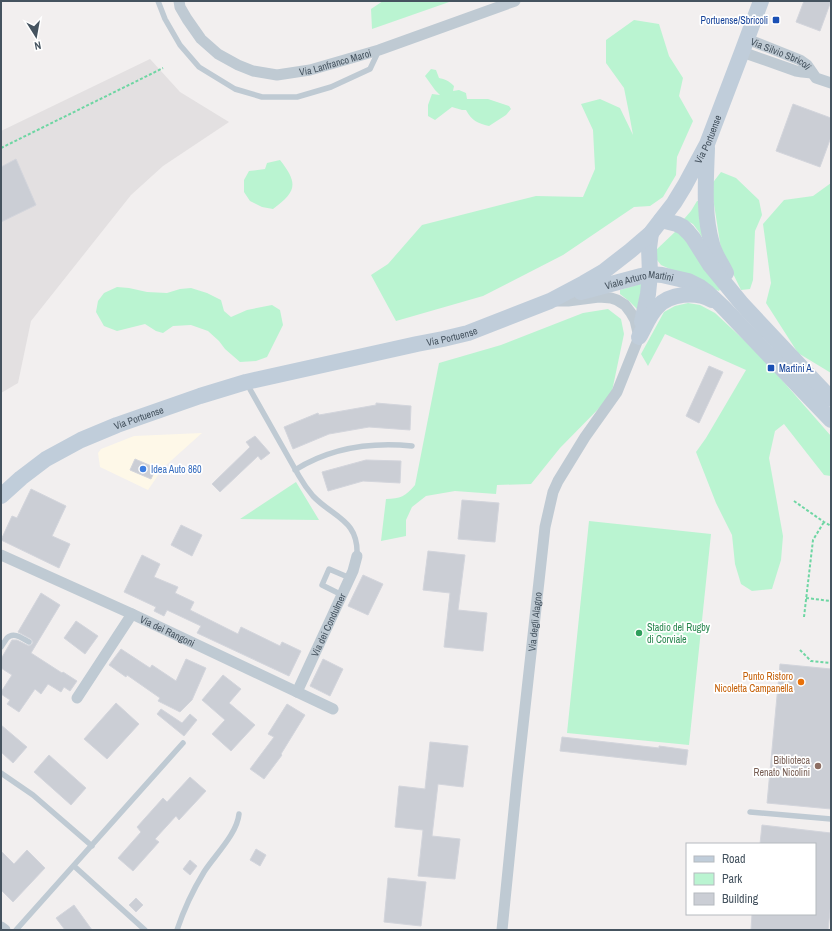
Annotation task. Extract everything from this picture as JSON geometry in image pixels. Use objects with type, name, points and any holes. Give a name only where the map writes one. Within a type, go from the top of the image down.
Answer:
[{"type":"street","name":"Via Lanfranco Maroi","points":[[179,1],[180,7],[201,39],[218,54],[253,71],[277,75],[310,70],[379,50],[514,1]]},
{"type":"street","name":"Via Portuense","points":[[1,496],[40,463],[80,440],[112,427],[246,382],[417,344],[443,340],[475,330],[550,301],[603,272],[650,233],[661,220],[685,185],[707,144],[744,46],[758,3]]},
{"type":"street","name":"Via Silvio Sbricoli","points":[[744,46],[800,60],[807,65],[816,78],[831,83]]},
{"type":"street","points":[[707,144],[705,193],[710,236],[717,258],[742,304]]},
{"type":"street","points":[[661,220],[683,227],[694,238],[710,265],[742,304],[831,399]]},
{"type":"street","name":"Via degli Alagno","points":[[502,930],[544,534],[553,492],[558,481],[585,437],[617,392],[639,337],[648,294],[650,274],[650,233]]},
{"type":"street","name":"Viale Arturo Martini","points":[[550,301],[650,274],[668,276],[693,283],[704,289],[722,306],[831,420]]},
{"type":"street","name":"Viale Arturo Martini","points":[[639,337],[659,304],[672,298],[686,295],[700,295],[722,306]]},
{"type":"street","points":[[550,301],[568,301],[602,297],[617,300],[625,305],[631,313],[635,320],[639,337]]},
{"type":"street","name":"Via dei Rangoni","points":[[1,555],[132,614],[333,709]]},
{"type":"street","name":"Via dei Condulmer","points":[[297,692],[350,578],[358,556]]},
{"type":"street","points":[[76,698],[132,614]]},
{"type":"street","points":[[1,927],[5,930]]},
{"type":"lane","points":[[158,1],[165,19],[180,45],[199,67],[235,89],[262,97],[297,97],[331,87],[370,69],[379,50]]},
{"type":"lane","points":[[246,382],[307,489],[314,497],[346,523],[354,533],[358,556]]},
{"type":"lane","points":[[295,470],[319,457],[345,449],[375,445],[412,446]]},
{"type":"lane","points":[[342,594],[322,585],[329,569],[350,578]]},
{"type":"lane","points":[[1,647],[7,638],[12,635],[18,636],[29,642]]},
{"type":"lane","points":[[16,930],[183,743]]},
{"type":"lane","points":[[1,773],[33,795],[92,846]]},
{"type":"lane","points":[[750,812],[831,820]]},
{"type":"lane","points":[[177,930],[182,914],[190,897],[204,872],[234,831],[239,814]]},
{"type":"lane","points":[[74,866],[145,930]]},
{"type":"path","points":[[1,148],[163,68]]},
{"type":"path","points":[[794,501],[831,526]]},
{"type":"path","points":[[804,617],[813,540],[824,522]]},
{"type":"path","points":[[806,598],[831,601]]},
{"type":"path","points":[[800,650],[811,661],[831,663]]},
{"type":"shaded area","points":[[150,59],[180,92],[229,122],[163,166],[131,195],[31,321],[18,383],[1,393],[1,131]]},
{"type":"shaded area","points":[[202,433],[163,468],[148,490],[100,467],[98,453],[101,449],[134,436]]},
{"type":"green space","points":[[383,1],[452,1],[372,29],[371,9]]},
{"type":"green space","points":[[634,20],[659,24],[669,56],[683,78],[679,96],[693,121],[677,157],[676,175],[663,197],[650,206],[634,207],[563,255],[483,296],[396,321],[371,275],[388,264],[422,225],[536,196],[583,197],[595,169],[593,130],[581,104],[600,99],[620,108],[633,135],[624,88],[606,63],[606,40]]},
{"type":"green space","points":[[431,69],[436,70],[439,78],[447,80],[454,86],[453,91],[459,90],[466,93],[467,99],[488,99],[509,106],[511,109],[506,115],[489,126],[475,121],[470,117],[466,110],[452,107],[435,120],[428,116],[428,105],[432,94],[440,95],[425,76]]},
{"type":"green space","points":[[280,160],[290,175],[292,182],[292,187],[286,198],[273,209],[262,207],[250,201],[244,192],[244,180],[249,171],[265,169],[267,163]]},
{"type":"green space","points":[[721,172],[736,178],[759,200],[762,215],[755,231],[753,280],[750,289],[741,290],[721,249],[711,185]]},
{"type":"green space","points":[[831,183],[831,373],[798,353],[766,303],[771,283],[763,224],[784,200],[813,196]]},
{"type":"green space","points":[[697,201],[704,241],[693,224],[684,219]]},
{"type":"green space","points":[[676,231],[682,231],[720,289],[719,291],[661,265],[657,260],[656,250]]},
{"type":"green space","points":[[643,283],[637,309],[620,294],[620,290]]},
{"type":"green space","points":[[117,287],[147,292],[167,293],[180,289],[191,288],[207,293],[221,300],[224,311],[231,317],[247,310],[272,305],[280,310],[283,325],[267,357],[256,361],[240,362],[208,331],[191,325],[173,326],[163,333],[156,331],[145,324],[117,331],[104,326],[96,312],[98,301],[104,293]]},
{"type":"green space","points":[[688,303],[700,305],[715,313],[761,356],[831,436],[831,476],[824,475],[784,424],[775,431],[769,458],[783,536],[781,560],[772,589],[752,591],[741,584],[735,564],[732,535],[716,503],[696,452],[706,438],[746,370],[665,334],[648,366],[641,354],[664,312],[675,306]]},
{"type":"green space","points":[[608,309],[621,319],[624,334],[611,396],[560,448],[531,484],[497,485],[496,494],[455,491],[426,496],[412,507],[406,520],[406,536],[381,541],[386,499],[402,496],[409,492],[415,485],[439,363],[501,345],[583,313]]},
{"type":"green space","points":[[296,482],[319,520],[240,519]]},
{"type":"green space","name":"Stadio del Rugby di Corviale","points":[[589,521],[711,534],[689,745],[567,733]]},
{"type":"building","points":[[804,1],[831,1],[820,31],[796,22]]},
{"type":"building","points":[[793,104],[831,118],[831,137],[820,167],[776,151]]},
{"type":"building","points":[[16,159],[36,205],[1,222],[1,167]]},
{"type":"building","points":[[709,366],[723,372],[699,423],[686,416]]},
{"type":"building","points":[[376,403],[411,406],[410,430],[369,427],[329,434],[293,449],[284,427],[318,413],[319,415],[376,405]]},
{"type":"building","points":[[255,436],[270,453],[261,460],[258,456],[220,492],[212,484],[250,447],[246,442]]},
{"type":"building","name":"Idea Auto 860","points":[[135,459],[156,468],[151,479],[130,470]]},
{"type":"building","points":[[366,460],[401,461],[400,483],[363,481],[328,491],[322,472]]},
{"type":"building","points":[[31,489],[66,506],[52,536],[70,544],[59,568],[1,540],[12,516],[17,518]]},
{"type":"building","points":[[462,500],[499,503],[495,542],[458,539]]},
{"type":"building","points":[[181,525],[202,535],[192,556],[171,545]]},
{"type":"building","points":[[428,551],[465,555],[458,610],[487,613],[483,651],[444,647],[450,593],[423,590]]},
{"type":"building","points":[[142,555],[160,564],[154,577],[178,587],[175,593],[194,602],[190,610],[238,634],[241,627],[280,646],[282,642],[301,651],[289,676],[197,633],[201,626],[167,610],[164,616],[154,611],[156,607],[124,592]]},
{"type":"building","points":[[363,575],[383,584],[368,615],[348,606]]},
{"type":"building","points":[[41,593],[60,605],[31,653],[77,681],[70,691],[64,687],[61,692],[48,684],[41,694],[35,689],[19,712],[7,704],[10,700],[1,694],[12,675],[1,668],[1,659],[12,640],[17,640],[29,646],[32,644],[33,642],[31,639],[18,632]]},
{"type":"building","points":[[76,621],[98,636],[85,654],[64,638]]},
{"type":"building","points":[[121,649],[150,668],[152,665],[176,681],[186,659],[206,668],[192,700],[180,712],[158,701],[160,698],[127,675],[126,677],[109,665]]},
{"type":"building","points":[[323,659],[343,669],[330,696],[310,686]]},
{"type":"building","points":[[780,664],[831,669],[831,809],[767,803]]},
{"type":"building","points":[[223,675],[241,689],[229,703],[255,725],[231,751],[212,734],[225,720],[202,700]]},
{"type":"building","points":[[116,703],[139,724],[107,759],[84,739]]},
{"type":"building","points":[[287,704],[305,715],[281,754],[282,755],[264,779],[250,769],[274,737],[268,734]]},
{"type":"building","points":[[161,709],[182,723],[190,714],[197,720],[184,736],[157,714]]},
{"type":"building","points":[[1,725],[27,747],[13,763],[1,752]]},
{"type":"building","points":[[562,737],[688,750],[686,765],[560,751]]},
{"type":"building","points":[[430,742],[468,746],[463,787],[438,784],[432,836],[460,839],[455,879],[418,876],[423,830],[395,827],[399,786],[425,789]]},
{"type":"building","points":[[49,755],[86,788],[71,805],[34,772]]},
{"type":"building","points":[[190,777],[206,791],[179,820],[176,816],[155,839],[159,842],[133,871],[118,858],[141,832],[137,827],[163,798],[167,802]]},
{"type":"building","points":[[762,825],[831,833],[831,903],[828,930],[751,930],[752,915],[816,915],[816,843],[760,843]]},
{"type":"building","points":[[256,849],[266,855],[260,866],[250,860]]},
{"type":"building","points":[[27,850],[45,868],[13,902],[1,890],[1,851],[14,864]]},
{"type":"building","points":[[190,860],[197,866],[190,875],[183,869]]},
{"type":"building","points":[[388,878],[426,882],[421,926],[384,922]]},
{"type":"building","points":[[136,898],[143,905],[136,912],[129,905]]},
{"type":"building","points":[[74,905],[92,930],[65,930],[56,918]]},
{"type":"place","name":"Portuense/Sbricoli","points":[[776,20]]},
{"type":"place","name":"Martini A.","points":[[771,368]]},
{"type":"place","name":"Idea Auto 860","points":[[143,469]]},
{"type":"place","name":"Stadio del Rugby di Corviale","points":[[639,633]]},
{"type":"place","name":"Punto Ristoro Nicoletta Campanella","points":[[801,682]]},
{"type":"place","name":"Biblioteca Renato Nicolini","points":[[818,766]]}]
